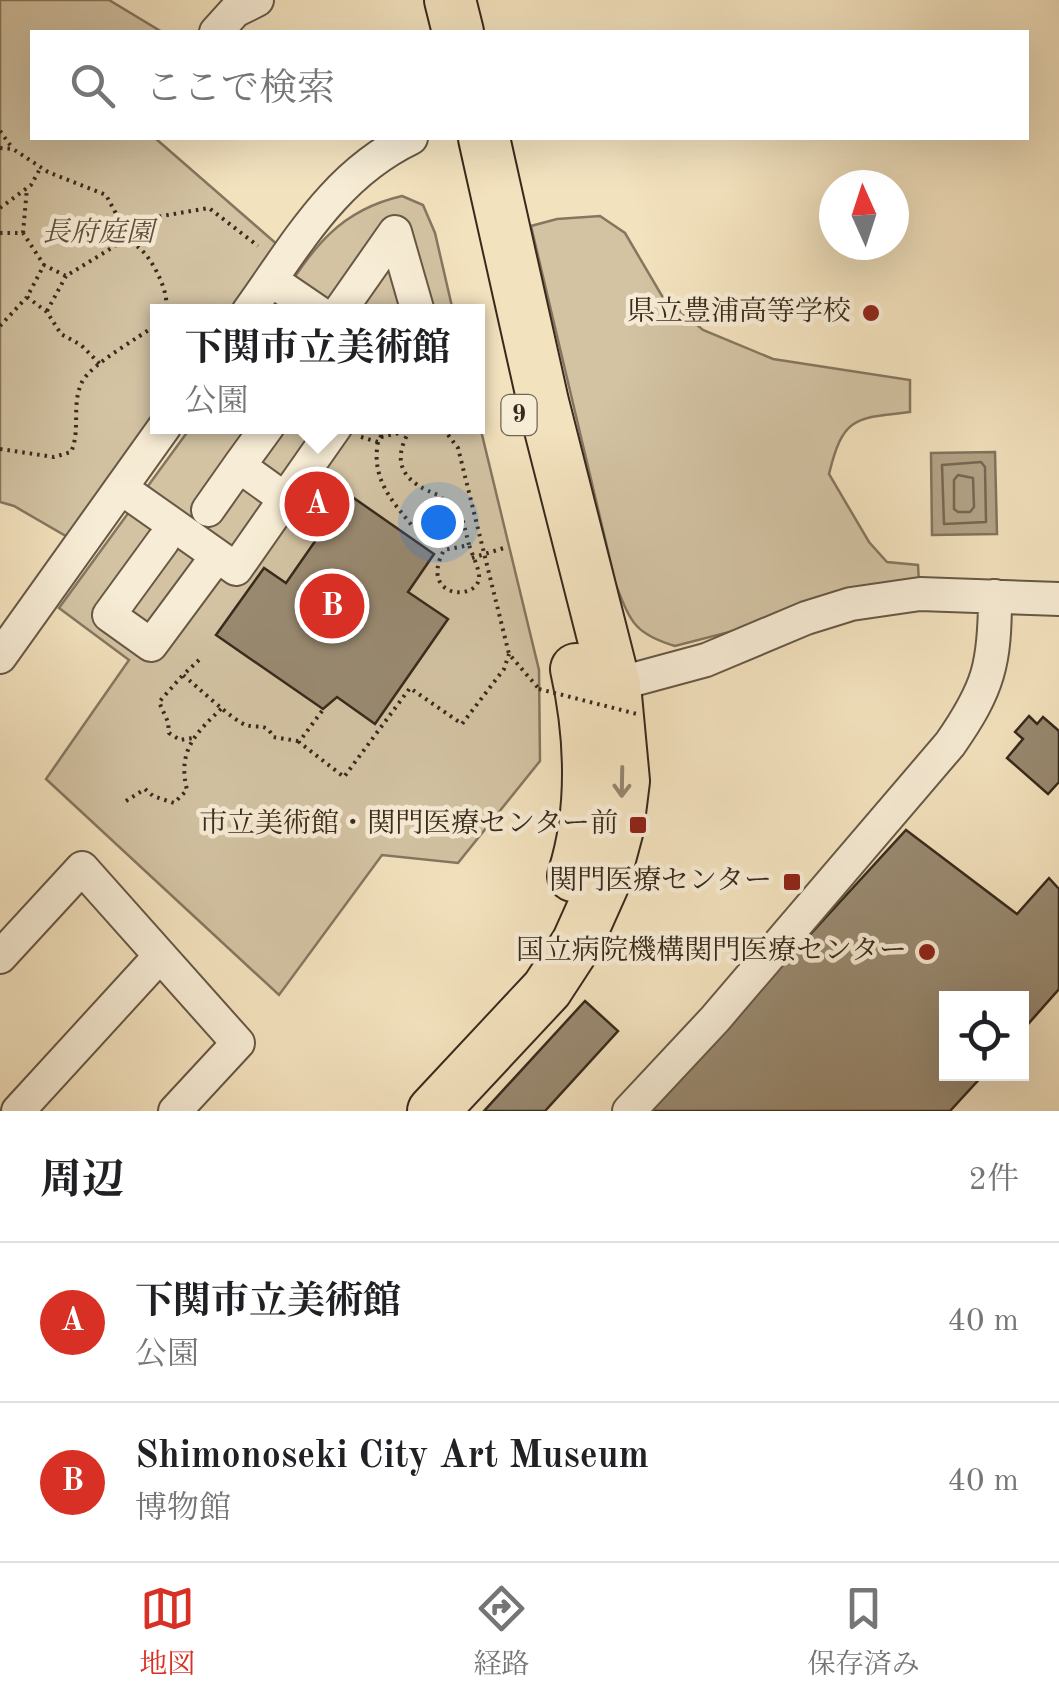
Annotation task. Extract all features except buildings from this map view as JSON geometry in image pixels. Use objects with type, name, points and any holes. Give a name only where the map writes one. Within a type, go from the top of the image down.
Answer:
[{"type":"highway","points":[[421,0],[428,30]]},
{"type":"highway","points":[[450,0],[458,30]]},
{"type":"highway","name":"9","points":[[433,1111],[546,989],[578,943],[603,885],[618,829],[624,781],[593,695],[454,140]]},
{"type":"highway","name":"9","points":[[402,1111],[530,962],[565,900],[581,850],[588,778],[593,695],[543,402],[484,140]]},
{"type":"street","points":[[218,30],[235,10],[257,0]]},
{"type":"street","points":[[254,304],[326,202],[366,162],[407,140]]},
{"type":"street","points":[[344,304],[394,232],[416,304]]},
{"type":"street","points":[[276,272],[310,304]]},
{"type":"street","points":[[0,657],[159,434]]},
{"type":"street","points":[[208,510],[262,434]]},
{"type":"street","points":[[121,488],[236,569],[286,499],[343,434]]},
{"type":"street","points":[[240,466],[286,499]]},
{"type":"street","points":[[163,541],[109,615],[151,645],[217,556]]},
{"type":"street","points":[[593,695],[706,660],[806,618],[851,604],[920,594],[1059,599]]},
{"type":"street","points":[[629,1111],[728,1004],[950,744],[979,701],[988,678],[995,650],[995,596]]},
{"type":"street","points":[[0,956],[82,868],[238,1043],[176,1111]]},
{"type":"street","points":[[18,1111],[159,957]]},
{"type":"path","points":[[0,131],[13,149],[41,167],[106,195],[121,223],[123,240]]},
{"type":"path","points":[[0,148],[13,149]]},
{"type":"path","points":[[0,208],[27,188],[41,167]]},
{"type":"path","points":[[27,188],[24,233],[44,265],[66,276]]},
{"type":"path","points":[[121,223],[209,208],[276,272]]},
{"type":"path","points":[[0,232],[24,233]]},
{"type":"path","points":[[47,312],[66,276],[123,240]]},
{"type":"path","points":[[123,240],[140,248],[162,283],[169,304]]},
{"type":"path","points":[[0,326],[27,297],[44,265]]},
{"type":"path","points":[[27,297],[47,312],[61,334],[81,345],[100,364]]},
{"type":"path","points":[[0,449],[54,457],[71,452],[78,436],[82,382],[100,364],[150,329]]},
{"type":"path","points":[[354,434],[369,441],[398,434]]},
{"type":"path","points":[[382,434],[375,458],[381,485],[414,528],[462,517],[480,577],[467,592],[455,593],[444,588],[437,578],[437,563],[444,550],[470,545]]},
{"type":"path","points":[[406,434],[400,444],[401,464],[421,489],[441,496],[450,520]]},
{"type":"path","points":[[184,675],[245,725],[262,726],[273,737],[300,742],[344,776],[410,688],[462,724],[504,668],[508,654],[458,448],[447,434]]},
{"type":"path","points":[[472,558],[507,547]]},
{"type":"path","points":[[508,654],[593,695]]},
{"type":"path","points":[[193,738],[180,740],[168,733],[168,722],[159,702],[199,660]]},
{"type":"path","points":[[126,801],[145,789],[174,803],[188,790],[182,768],[193,738],[223,708]]},
{"type":"path","points":[[300,742],[322,711]]},
{"type":"green space","name":"長府庭園","points":[[0,0],[109,0],[159,30],[30,30],[30,140],[157,140],[287,253],[250,304],[150,304],[152,434],[78,543],[0,502]]},
{"type":"green space","points":[[402,196],[423,205],[435,233],[451,304],[277,304],[324,239],[357,213]]},
{"type":"green space","points":[[600,216],[625,233],[662,296],[703,330],[773,359],[910,380],[910,412],[876,416],[854,424],[840,441],[829,474],[869,542],[887,562],[918,565],[919,583],[675,646],[651,637],[636,625],[616,585],[531,226],[557,219]]},
{"type":"green space","points":[[186,434],[482,434],[539,670],[540,761],[458,863],[382,855],[279,995],[46,779],[129,660],[59,608]]},
{"type":"water","points":[[995,452],[997,534],[932,535],[931,453]]},
{"type":"place","name":"県立豊浦高等学校","points":[[871,313]]},
{"type":"place","name":"下関市立美術館","points":[[317,504]]},
{"type":"place","name":"Shimonoseki City Art Museum","points":[[332,606]]},
{"type":"place","name":"市立美術館・関門医療センター前","points":[[638,825]]},
{"type":"place","name":"関門医療センター","points":[[792,882]]},
{"type":"place","name":"国立病院機構関門医療センター","points":[[927,952]]}]
